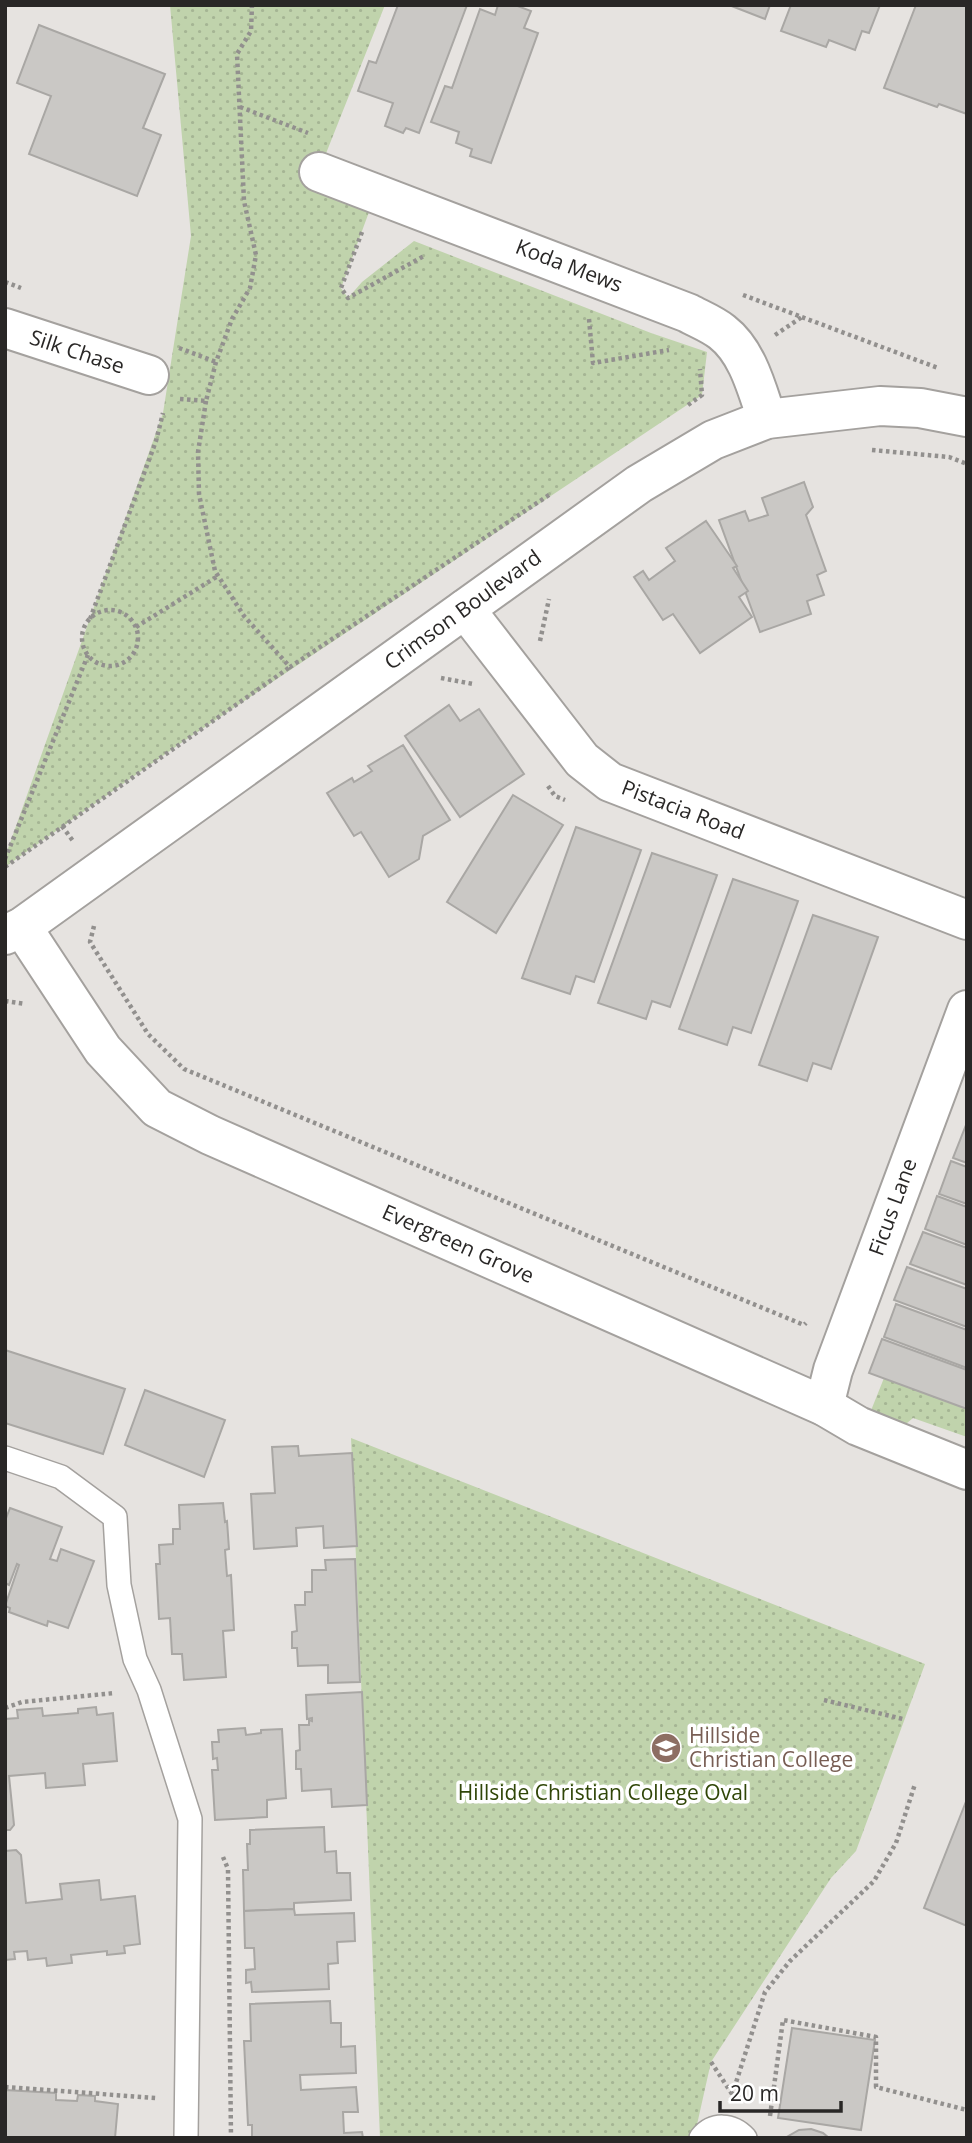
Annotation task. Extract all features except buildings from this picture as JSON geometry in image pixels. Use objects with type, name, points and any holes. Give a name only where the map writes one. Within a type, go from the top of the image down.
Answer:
[{"type":"street","name":"Koda Mews","points":[[319,172],[688,313],[722,332],[742,357],[754,380],[767,419]]},
{"type":"street","name":"Silk Chase","points":[[5,328],[161,397]]},
{"type":"street","name":"Crimson Boulevard","points":[[14,931],[639,484],[713,440],[767,419],[880,406],[920,408],[967,418]]},
{"type":"street","name":"Pistacia Road","points":[[465,609],[582,760],[610,782],[967,920]]},
{"type":"street","name":"Evergreen Grove","points":[[14,931],[103,1050],[157,1108],[210,1135],[824,1406],[858,1426],[967,1471]]},
{"type":"street","name":"Ficus Lane","points":[[824,1406],[833,1370],[851,1320],[967,1010]]},
{"type":"lane","points":[[5,1458],[61,1477],[115,1517],[119,1585],[135,1659],[149,1690],[190,1819],[186,2138]]},
{"type":"lane","points":[[701,2138],[713,2128],[723,2126],[732,2128],[745,2138]]},
{"type":"path","points":[[252,5],[251,31],[237,54],[244,201],[256,255],[250,288],[228,330],[206,401],[198,452],[200,494],[215,571],[244,616],[290,667]]},
{"type":"path","points":[[376,194],[341,288],[348,298],[430,252]]},
{"type":"path","points":[[601,320],[589,315],[593,363],[675,349],[662,344]]},
{"type":"path","points":[[679,410],[702,395],[699,359]]},
{"type":"path","points":[[161,397],[206,401]]},
{"type":"path","points":[[90,619],[102,611],[122,611],[130,617],[136,627],[138,644],[135,653],[128,660],[110,666],[102,665],[88,655],[82,638],[83,629],[90,619],[156,441],[163,413],[161,397]]},
{"type":"path","points":[[161,397],[163,413]]},
{"type":"path","points":[[861,448],[948,457],[967,464]]},
{"type":"path","points":[[5,867],[290,667],[553,493]]},
{"type":"path","points":[[136,627],[218,576]]},
{"type":"path","points":[[432,676],[482,686],[537,654],[549,597]]},
{"type":"path","points":[[5,859],[88,655]]},
{"type":"path","points":[[62,826],[104,885],[90,942],[148,1034],[184,1069],[804,1325],[828,1309],[851,1320]]},
{"type":"path","points":[[5,1708],[22,1702],[149,1690]]},
{"type":"path","points":[[824,1700],[904,1719]]},
{"type":"path","points":[[723,2126],[765,1992],[790,1961],[874,1881],[896,1843],[915,1784]]},
{"type":"path","points":[[769,2125],[783,2020],[876,2037],[876,2087],[967,2110]]},
{"type":"path","points":[[5,2087],[161,2098],[186,2111],[231,2115]]},
{"type":"green space","points":[[170,5],[385,5],[319,171],[376,193],[341,288],[348,298],[362,282],[414,241],[707,352],[702,395],[184,741],[5,867],[5,857],[163,413],[191,236]]},
{"type":"green space","points":[[884,1378],[967,1409],[967,1437],[913,1418],[900,1429],[870,1413]]},
{"type":"green space","name":"Hillside Christian College Oval","points":[[351,1438],[925,1664],[856,1851],[831,1878],[711,2062],[694,2138],[380,2138]]},
{"type":"place","name":"Hillside Christian College","points":[[666,1748]]}]
